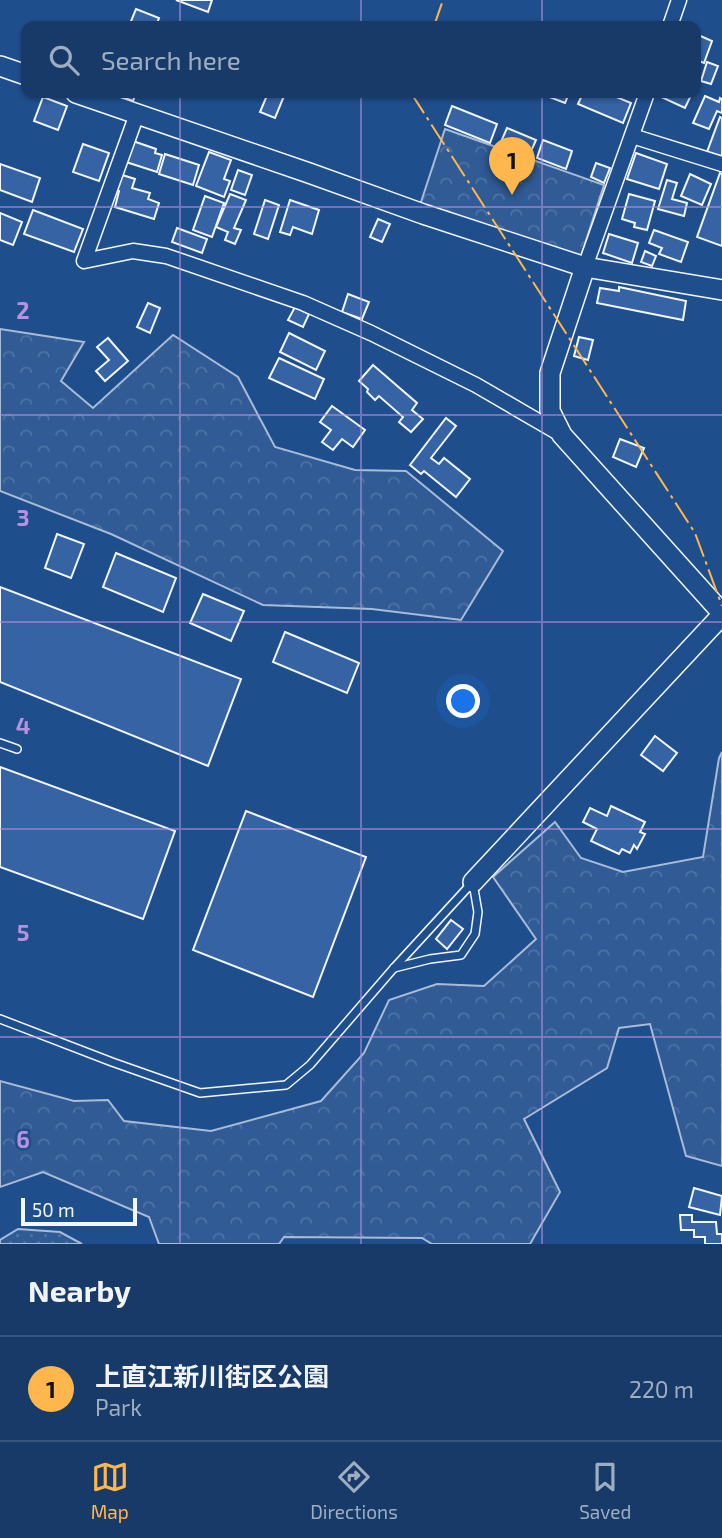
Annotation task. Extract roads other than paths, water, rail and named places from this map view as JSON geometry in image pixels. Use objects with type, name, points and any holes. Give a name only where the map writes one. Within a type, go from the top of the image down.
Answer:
[{"type":"street","points":[[672,21],[679,0]]},
{"type":"street","points":[[0,66],[21,73]]},
{"type":"street","points":[[90,98],[423,214],[585,267],[722,290]]},
{"type":"street","points":[[473,882],[722,614],[562,435],[550,411],[550,373],[645,98]]},
{"type":"street","points":[[136,114],[85,261],[133,251],[166,256],[303,303],[476,385],[562,435]]},
{"type":"street","points":[[632,136],[722,164]]},
{"type":"lane","points":[[0,743],[17,750]]},
{"type":"lane","points":[[393,969],[430,959],[461,955],[475,934],[478,912],[473,882]]},
{"type":"lane","points":[[0,1019],[200,1093],[286,1085],[310,1065],[473,882]]},
{"type":"place","name":"上直江新川街区公園","points":[[512,195]]}]
